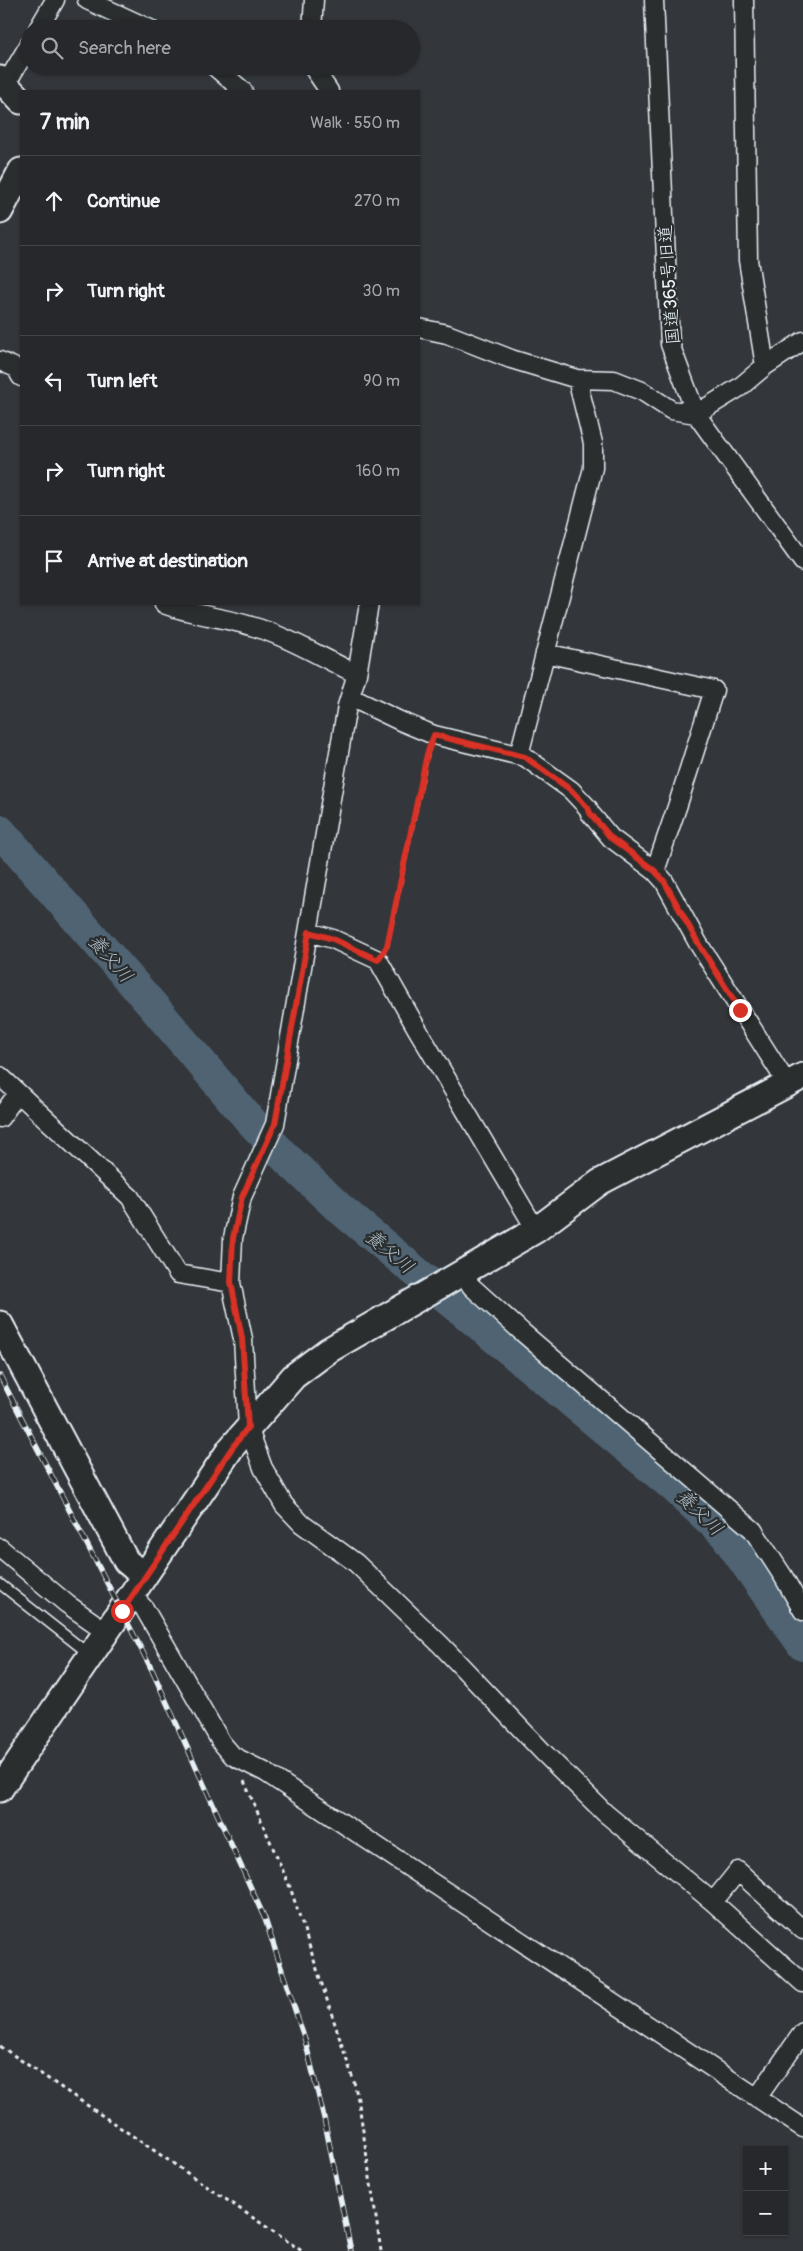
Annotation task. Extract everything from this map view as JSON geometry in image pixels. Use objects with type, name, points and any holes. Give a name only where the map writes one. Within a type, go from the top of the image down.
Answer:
[{"type":"street","points":[[43,20],[55,0]]},
{"type":"street","points":[[87,0],[130,20]]},
{"type":"street","points":[[313,20],[314,0]]},
{"type":"street","name":"国道365号旧道","points":[[654,0],[670,344],[696,414],[803,562]]},
{"type":"street","points":[[744,0],[748,260],[765,366]]},
{"type":"street","points":[[9,88],[20,64]]},
{"type":"street","points":[[224,75],[241,90]]},
{"type":"street","points":[[318,75],[328,90]]},
{"type":"street","points":[[0,211],[20,173]]},
{"type":"street","points":[[420,328],[447,334],[511,359],[577,379],[614,380],[642,391],[671,410],[696,414],[740,387],[765,366],[803,341]]},
{"type":"street","points":[[0,360],[20,368]]},
{"type":"street","points":[[519,755],[592,468],[593,443],[577,379]]},
{"type":"street","points":[[167,605],[186,612],[250,625],[267,631],[357,674]]},
{"type":"street","points":[[369,605],[357,674],[347,706],[275,1124],[242,1197],[233,1238],[231,1282],[242,1338],[248,1427],[264,1468],[284,1505],[302,1524],[356,1563],[441,1645],[543,1752],[605,1813],[712,1902],[803,1983]]},
{"type":"street","points":[[545,653],[714,690],[655,871]]},
{"type":"street","points":[[0,1789],[248,1427],[294,1376],[313,1360],[536,1230],[600,1182],[795,1080],[698,943],[664,881],[655,871],[611,838],[588,808],[571,790],[525,757],[434,735],[350,697]]},
{"type":"street","points":[[309,932],[333,939],[378,960],[536,1230]]},
{"type":"street","points":[[0,1076],[130,1197],[178,1274],[231,1282]]},
{"type":"street","points":[[0,1118],[18,1093]]},
{"type":"street","points":[[456,1275],[753,1530],[803,1611]]},
{"type":"street","points":[[0,1324],[126,1561],[138,1586],[144,1608],[192,1694],[221,1742],[232,1756],[265,1772],[803,2128]]},
{"type":"street","points":[[0,1548],[67,1604],[107,1632]]},
{"type":"street","points":[[712,1902],[738,1871],[803,1930]]},
{"type":"street","points":[[757,2098],[803,2032]]},
{"type":"lane","points":[[0,1584],[91,1656]]},
{"type":"path","points":[[378,960],[387,946],[427,754],[434,735]]},
{"type":"path","points":[[232,1756],[290,1887],[354,2082],[381,2251]]},
{"type":"path","points":[[0,2046],[302,2251]]},
{"type":"waterway","name":"養父川","points":[[0,831],[248,1118],[284,1156],[338,1207],[673,1486],[725,1534],[803,1645]]},
{"type":"railway","points":[[0,1376],[152,1670],[265,1919],[305,2040],[324,2118],[351,2251]]},
{"type":"route","points":[[122,1611],[144,1576],[248,1427],[242,1338],[231,1282],[233,1238],[242,1197],[275,1124],[309,932],[363,951],[378,960],[387,946],[427,754],[434,735],[492,747],[525,757],[571,790],[588,808],[611,838],[655,871],[664,881],[698,943],[740,1010]]}]
